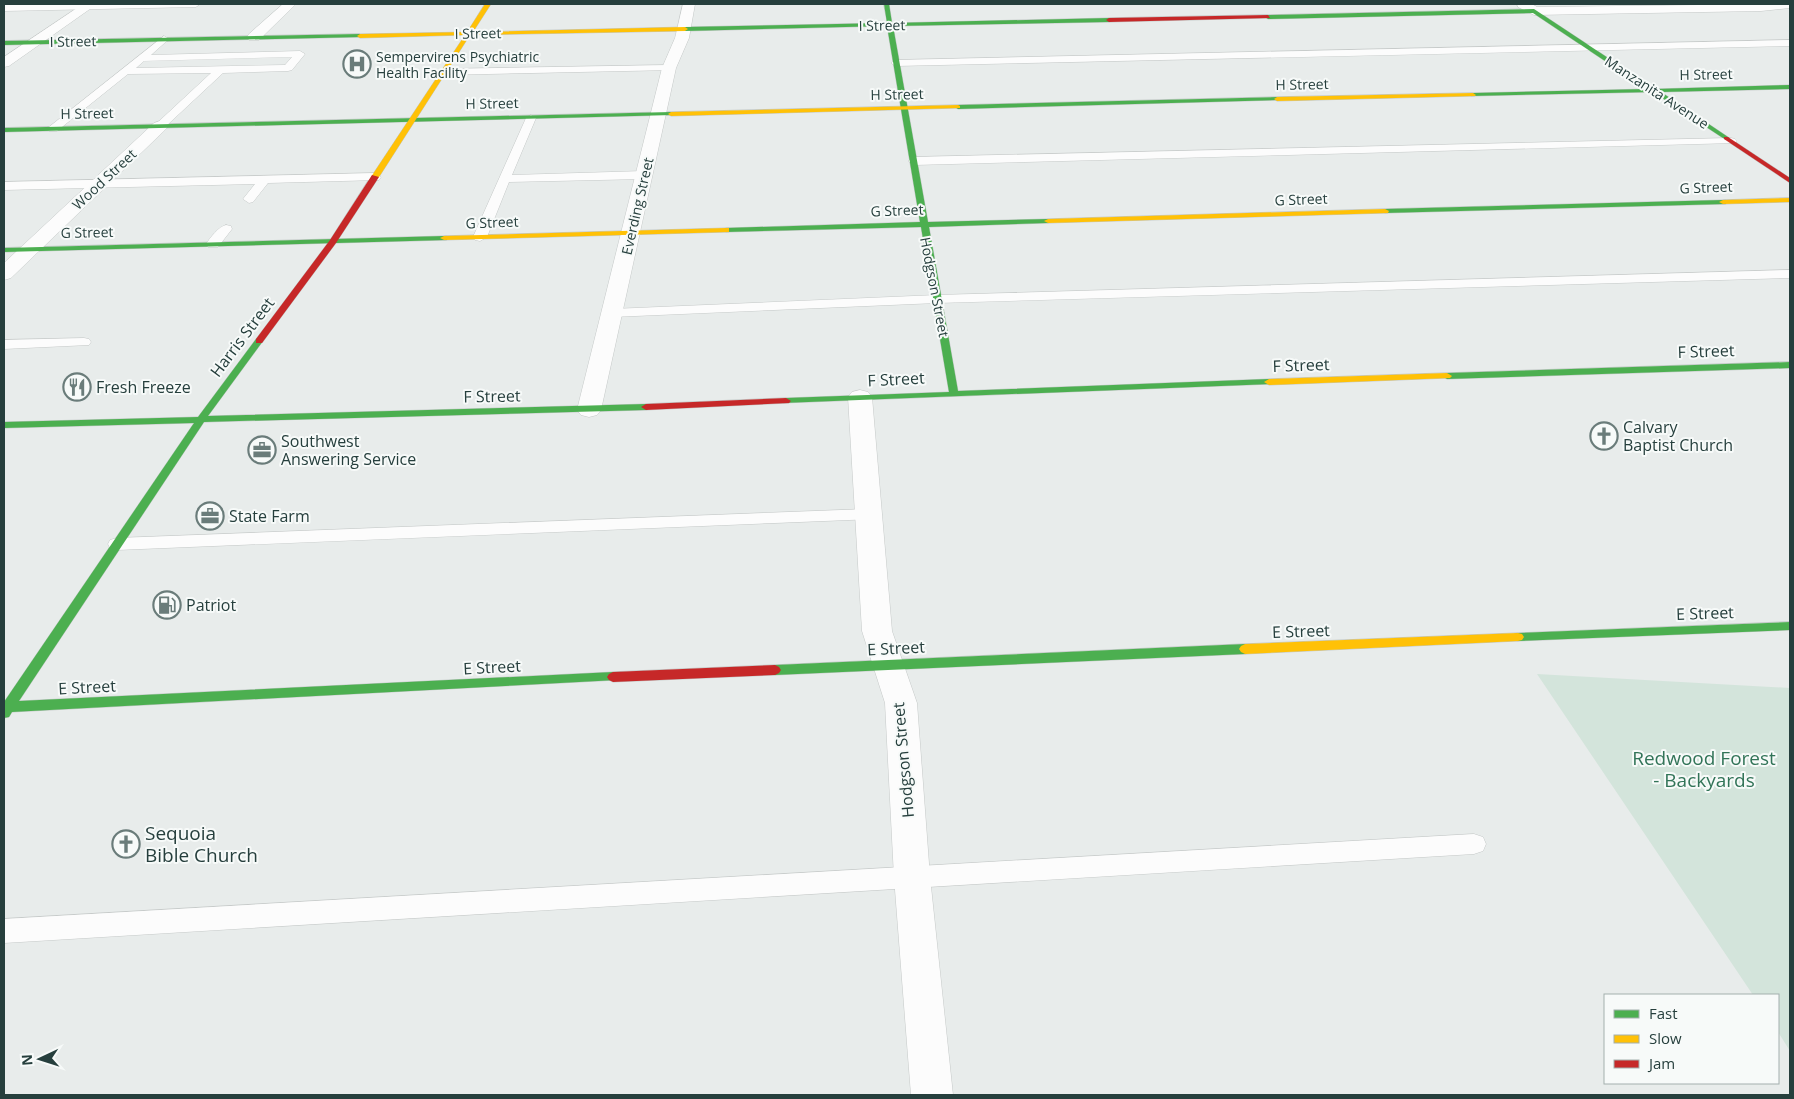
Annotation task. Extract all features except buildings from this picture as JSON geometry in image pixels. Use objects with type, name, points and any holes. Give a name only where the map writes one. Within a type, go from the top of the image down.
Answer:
[{"type":"street","points":[[254,38],[290,4]]},
{"type":"street","name":"Harris Street","points":[[5,709],[202,419],[333,241],[488,4]]},
{"type":"street","name":"Everding Street","points":[[589,410],[669,68],[682,38],[689,4]]},
{"type":"street","name":"Hodgson Street","points":[[886,4],[954,393]]},
{"type":"street","points":[[4,63],[89,5]]},
{"type":"street","name":"I Street","points":[[4,43],[683,29],[1528,7],[1761,7],[1786,5]]},
{"type":"street","name":"Manzanita Avenue","points":[[1528,7],[1790,181]]},
{"type":"street","points":[[395,35],[454,39],[457,40],[458,50]]},
{"type":"street","name":"H Street","points":[[4,130],[1790,87]]},
{"type":"street","name":"Wood Street","points":[[4,274],[160,126]]},
{"type":"street","name":"G Street","points":[[4,250],[1790,200]]},
{"type":"street","name":"F Street","points":[[4,425],[589,410],[954,393],[1790,365]]},
{"type":"street","name":"Hodgson Street","points":[[860,397],[877,631],[901,703],[912,877],[932,1095]]},
{"type":"street","name":"E Street","points":[[5,709],[888,664],[1790,626]]},
{"type":"lane","points":[[4,8],[196,4]]},
{"type":"lane","points":[[53,129],[164,39]]},
{"type":"lane","points":[[896,63],[1790,43]]},
{"type":"lane","points":[[126,71],[288,68],[300,54],[142,58]]},
{"type":"lane","points":[[443,72],[669,68]]},
{"type":"lane","points":[[160,126],[220,70]]},
{"type":"lane","points":[[480,237],[531,118]]},
{"type":"lane","points":[[914,161],[1731,141]]},
{"type":"lane","points":[[504,179],[644,175]]},
{"type":"lane","points":[[4,186],[375,176]]},
{"type":"lane","points":[[249,199],[266,179]]},
{"type":"lane","points":[[213,244],[226,229]]},
{"type":"lane","points":[[612,313],[937,299],[1790,274]]},
{"type":"lane","points":[[4,345],[84,342]]},
{"type":"lane","points":[[117,544],[868,515]]},
{"type":"lane","points":[[4,931],[1474,844]]},
{"type":"green space","name":"Redwood Forest - Backyards","points":[[1537,674],[1790,688],[1790,1051],[1779,1034],[1779,994],[1752,994]]},
{"type":"traffic: fast","points":[[886,4],[954,393]]},
{"type":"traffic: fast","points":[[1268,17],[1534,11],[1726,138]]},
{"type":"traffic: fast","points":[[685,29],[1109,20]]},
{"type":"traffic: fast","points":[[4,43],[360,36]]},
{"type":"traffic: fast","points":[[1473,95],[1790,87]]},
{"type":"traffic: fast","points":[[958,107],[1277,99]]},
{"type":"traffic: fast","points":[[4,130],[671,114]]},
{"type":"traffic: fast","points":[[1385,211],[1723,202]]},
{"type":"traffic: fast","points":[[726,230],[1048,221]]},
{"type":"traffic: fast","points":[[4,250],[444,238]]},
{"type":"traffic: fast","points":[[4,713],[201,419],[259,341]]},
{"type":"traffic: fast","points":[[1447,376],[1790,365]]},
{"type":"traffic: fast","points":[[786,401],[1269,382]]},
{"type":"traffic: fast","points":[[4,425],[646,407]]},
{"type":"traffic: fast","points":[[1518,637],[1790,626]]},
{"type":"traffic: fast","points":[[775,670],[1245,649]]},
{"type":"traffic: fast","points":[[4,707],[613,677]]},
{"type":"traffic: slow","points":[[375,177],[488,4]]},
{"type":"traffic: slow","points":[[360,36],[685,29]]},
{"type":"traffic: slow","points":[[1277,99],[1473,95]]},
{"type":"traffic: slow","points":[[671,114],[958,107]]},
{"type":"traffic: slow","points":[[1723,202],[1790,200]]},
{"type":"traffic: slow","points":[[1048,221],[1385,211]]},
{"type":"traffic: slow","points":[[444,238],[726,230]]},
{"type":"traffic: slow","points":[[1269,382],[1447,376]]},
{"type":"traffic: slow","points":[[1245,649],[1518,637]]},
{"type":"traffic: jam","points":[[1109,20],[1268,17]]},
{"type":"traffic: jam","points":[[1726,138],[1790,181]]},
{"type":"traffic: jam","points":[[259,341],[333,241],[375,177]]},
{"type":"traffic: jam","points":[[646,407],[786,401]]},
{"type":"traffic: jam","points":[[613,677],[775,670]]},
{"type":"place","name":"Sempervirens Psychiatric Health Facility","points":[[357,64]]},
{"type":"place","name":"Fresh Freeze","points":[[77,387]]},
{"type":"place","name":"Calvary Baptist Church","points":[[1604,436]]},
{"type":"place","name":"Southwest Answering Service","points":[[262,450]]},
{"type":"place","name":"State Farm","points":[[210,516]]},
{"type":"place","name":"Patriot","points":[[167,605]]},
{"type":"place","name":"Sequoia Bible Church","points":[[126,844]]}]
